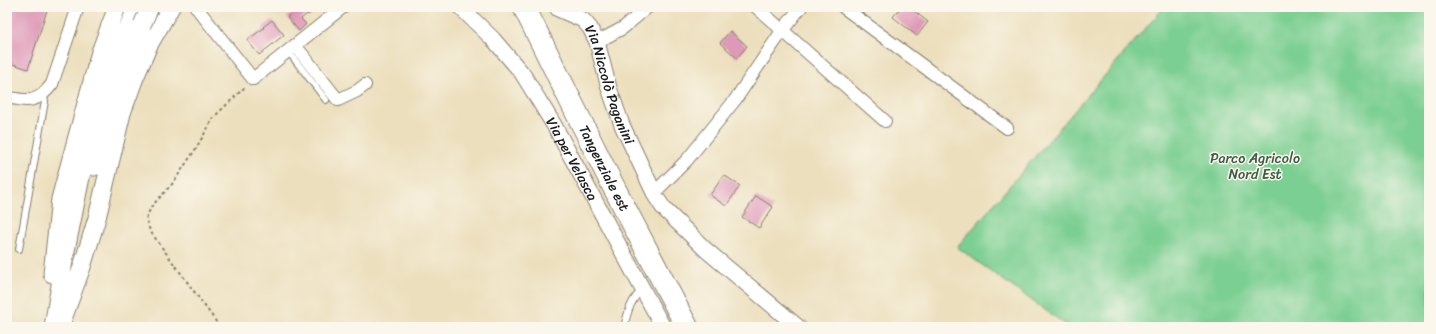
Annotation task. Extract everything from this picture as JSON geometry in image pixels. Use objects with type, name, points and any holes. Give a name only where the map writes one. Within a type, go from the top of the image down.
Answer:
[{"type":"highway","name":"Tangenziale est","points":[[524,7],[608,176],[687,327]]},
{"type":"highway","name":"Tangenziale est","points":[[549,8],[610,149],[662,251],[704,327]]},
{"type":"main road","points":[[49,327],[50,289],[60,199],[100,52],[117,7]]},
{"type":"main road","points":[[54,327],[73,257],[100,141],[120,79],[137,16],[149,7]]},
{"type":"main road","points":[[60,327],[82,267],[97,218],[122,113],[149,45],[171,7]]},
{"type":"street","points":[[7,97],[29,101],[43,94],[52,84],[78,7]]},
{"type":"street","points":[[149,7],[165,7]]},
{"type":"street","points":[[196,7],[253,79],[343,7]]},
{"type":"street","name":"Via per Velasca","points":[[460,7],[493,39],[522,73],[554,125],[663,327]]},
{"type":"street","points":[[597,42],[623,28],[648,7]]},
{"type":"street","points":[[756,7],[885,121]]},
{"type":"street","points":[[655,191],[663,186],[687,160],[735,100],[782,31],[801,7]]},
{"type":"street","points":[[843,7],[1007,128]]},
{"type":"street","name":"Via Niccolò Paganini","points":[[549,8],[583,20],[590,28],[597,42],[622,124],[664,209],[706,250],[798,327]]},
{"type":"street","points":[[292,48],[338,100],[357,91],[365,85]]},
{"type":"lane","points":[[292,48],[326,100]]},
{"type":"lane","points":[[18,249],[45,101],[43,94]]},
{"type":"lane","points":[[624,327],[634,297],[643,290]]},
{"type":"path","points":[[220,327],[150,231],[146,219],[151,206],[173,183],[195,150],[214,117],[253,79]]},
{"type":"green space","name":"Parco Agricolo Nord Est","points":[[1164,7],[1429,7],[1429,327],[1069,327],[957,247]]},
{"type":"building","points":[[7,7],[48,7],[28,69],[7,62]]},
{"type":"building","points":[[300,7],[314,7],[316,9],[301,19],[306,24],[299,31],[287,17]]},
{"type":"building","points":[[901,7],[909,7],[928,22],[917,36],[893,17]]},
{"type":"building","points":[[272,20],[284,35],[259,55],[247,40],[264,28],[263,27]]},
{"type":"building","points":[[730,31],[747,46],[737,58],[720,43]]},
{"type":"building","points":[[724,175],[740,186],[726,206],[710,195]]},
{"type":"building","points":[[756,196],[773,207],[759,228],[742,217]]}]
